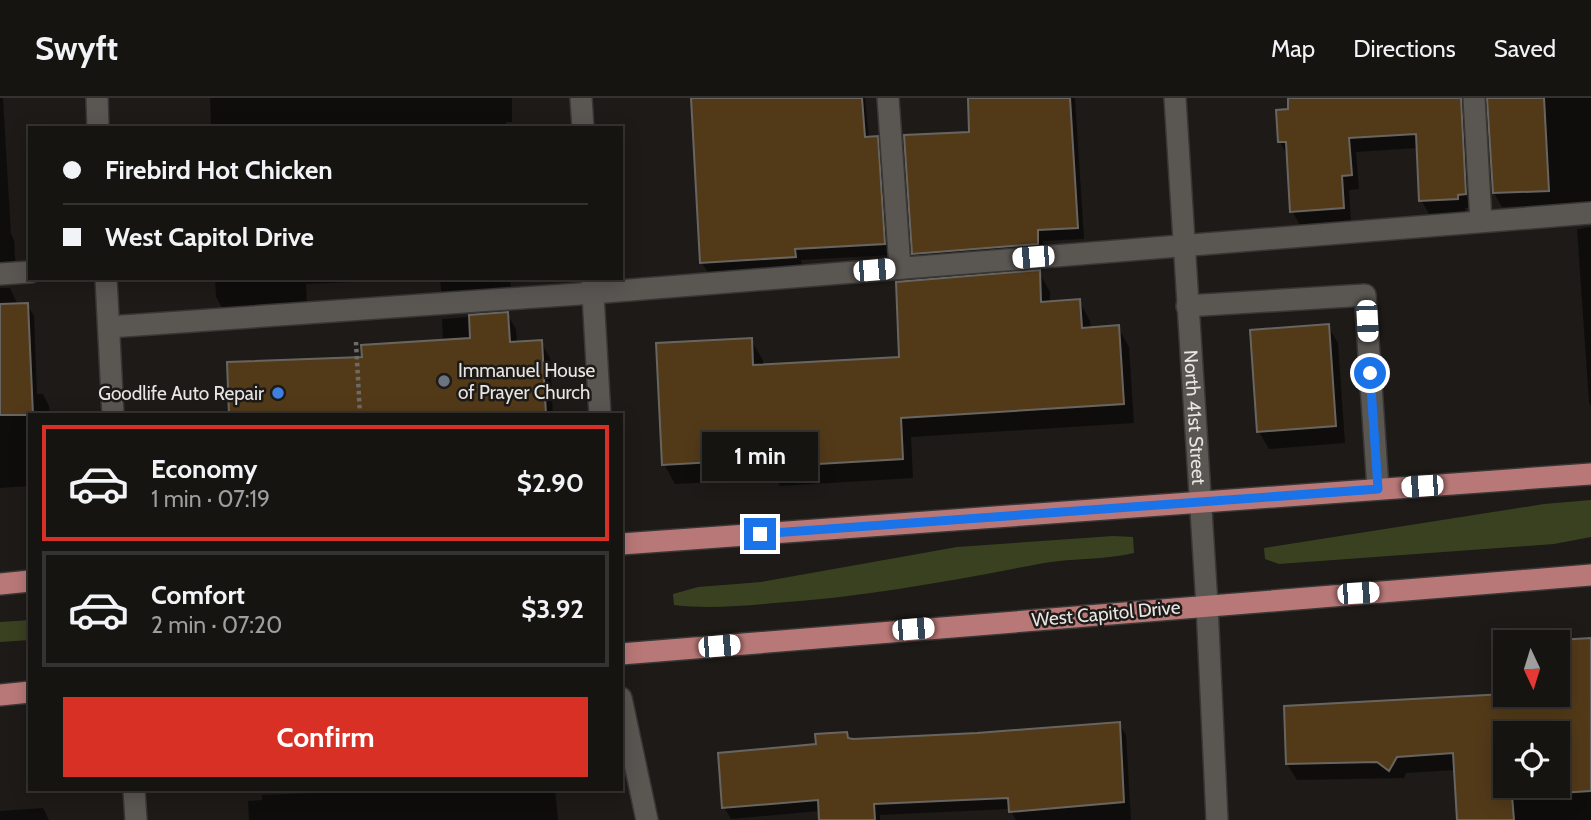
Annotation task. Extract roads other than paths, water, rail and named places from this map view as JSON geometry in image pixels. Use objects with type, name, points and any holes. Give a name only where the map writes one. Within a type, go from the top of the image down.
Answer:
[{"type":"main road","points":[[623,544],[1591,474]]},
{"type":"main road","name":"West Capitol Drive","points":[[623,654],[1591,575]]},
{"type":"main road","points":[[0,584],[28,581]]},
{"type":"main road","points":[[0,695],[28,692]]},
{"type":"street","points":[[97,98],[98,126]]},
{"type":"street","points":[[581,98],[583,126]]},
{"type":"street","points":[[888,98],[900,268]]},
{"type":"street","name":"North 41st Street","points":[[1175,98],[1207,605],[1217,820]]},
{"type":"street","points":[[1474,98],[1481,221]]},
{"type":"street","points":[[109,327],[354,310],[592,286],[900,268],[1591,213]]},
{"type":"street","points":[[0,274],[28,272]]},
{"type":"street","points":[[106,280],[113,413]]},
{"type":"street","points":[[592,286],[600,413]]},
{"type":"street","points":[[1187,306],[1366,295],[1378,489]]},
{"type":"street","points":[[623,707],[648,820]]},
{"type":"street","points":[[134,791],[136,820]]},
{"type":"place","name":"Immanuel House of Prayer Church","points":[[444,381]]},
{"type":"place","name":"Goodlife Auto Repair","points":[[278,393]]}]
